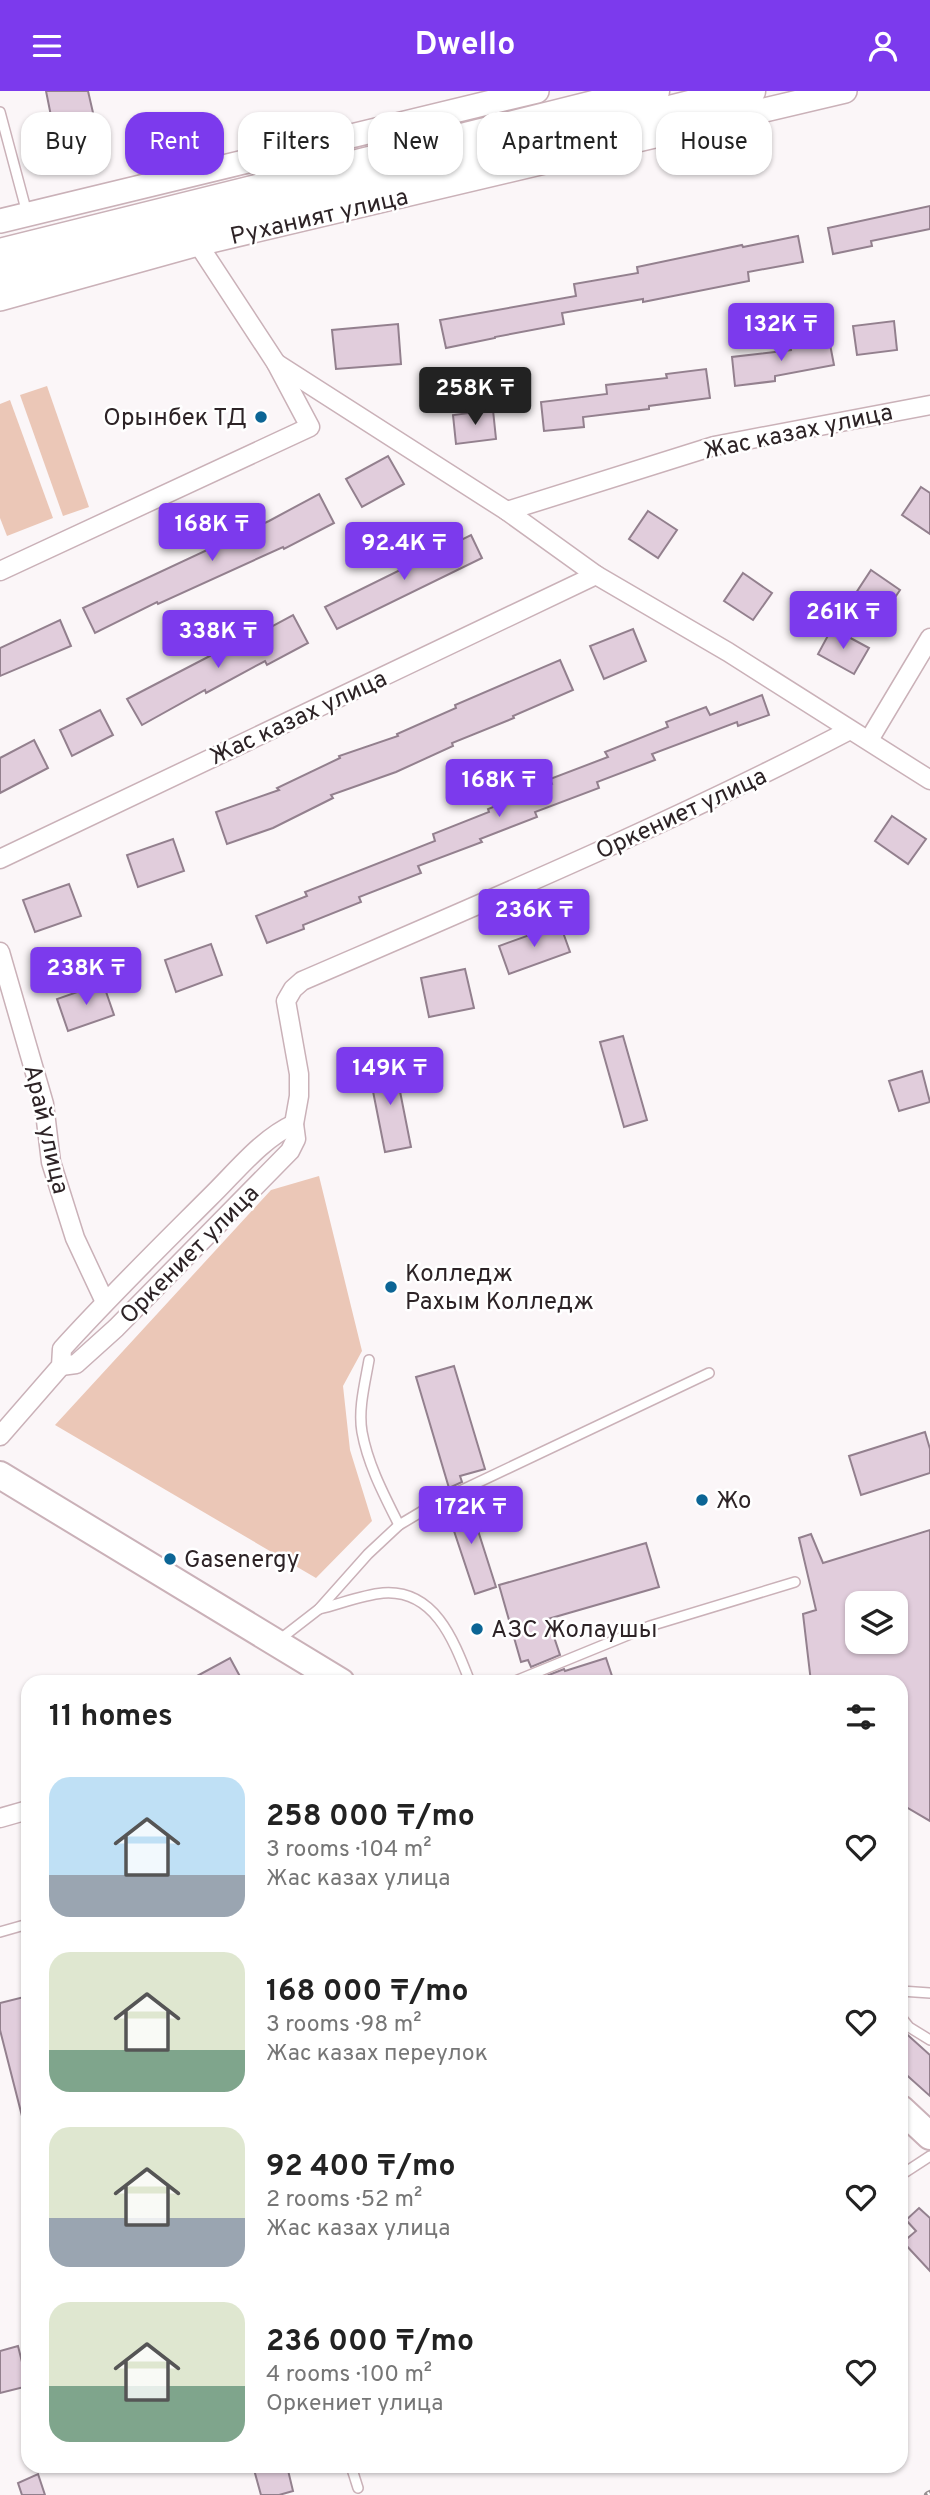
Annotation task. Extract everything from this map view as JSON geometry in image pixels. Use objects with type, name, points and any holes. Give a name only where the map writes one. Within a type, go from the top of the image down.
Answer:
[{"type":"highway","points":[[0,254],[654,91]]},
{"type":"highway","points":[[0,278],[750,91]]},
{"type":"main road","points":[[0,221],[537,91]]},
{"type":"main road","name":"Руханият улица","points":[[0,299],[198,244],[845,91]]},
{"type":"main road","points":[[0,1475],[329,1675]]},
{"type":"main road","points":[[908,2116],[930,2136]]},
{"type":"street","points":[[0,571],[310,427],[276,363],[198,244]]},
{"type":"street","points":[[276,363],[507,510],[597,575],[727,652],[930,780]]},
{"type":"street","name":"Жас казах улица","points":[[507,510],[714,446],[930,405]]},
{"type":"street","name":"Жас казах улица","points":[[0,859],[597,575]]},
{"type":"street","points":[[869,740],[930,638]]},
{"type":"street","name":"Оркениет улица","points":[[61,1366],[76,1364],[116,1328],[284,1160],[296,1139],[294,1124],[299,1096],[299,1074],[286,1001],[302,981],[641,833],[748,783],[850,730]]},
{"type":"street","name":"Арай улица","points":[[0,952],[44,1104],[51,1162],[75,1238],[105,1302]]},
{"type":"street","name":"Оркениет улица","points":[[0,1436],[61,1366],[62,1349],[105,1302],[246,1162],[282,1130],[294,1124]]},
{"type":"street","points":[[0,1818],[21,1812]]},
{"type":"lane","points":[[0,112],[28,215]]},
{"type":"lane","points":[[369,1360],[362,1402],[362,1431],[378,1483],[399,1525]]},
{"type":"lane","points":[[275,1643],[319,1609],[368,1554],[399,1525],[441,1500],[709,1373]]},
{"type":"lane","points":[[530,1675],[650,1626],[795,1582]]},
{"type":"lane","points":[[319,1609],[383,1593],[412,1595],[437,1614],[467,1675]]},
{"type":"lane","points":[[0,1933],[21,1926]]},
{"type":"lane","points":[[908,1991],[930,1993]]},
{"type":"lane","points":[[908,2026],[930,2040]]},
{"type":"lane","points":[[908,2170],[930,2156]]},
{"type":"lane","points":[[353,2473],[358,2488]]},
{"type":"shaded area","points":[[47,386],[89,507],[63,516],[20,395]]},
{"type":"shaded area","points":[[10,400],[53,518],[7,536],[0,518],[0,404]]},
{"type":"shaded area","points":[[319,1176],[362,1351],[343,1386],[350,1450],[372,1521],[316,1578],[55,1425],[271,1190]]},
{"type":"building","points":[[46,91],[88,91],[93,112],[50,112]]},
{"type":"building","points":[[930,206],[930,229],[871,241],[872,246],[833,254],[828,228]]},
{"type":"building","points":[[798,236],[803,262],[748,272],[749,281],[643,302],[643,299],[562,313],[564,324],[446,348],[440,320],[576,296],[574,284],[638,273],[637,267]]},
{"type":"building","points":[[894,321],[897,350],[857,355],[853,326]]},
{"type":"building","points":[[398,324],[401,364],[336,369],[332,330]]},
{"type":"building","points":[[829,339],[834,365],[775,376],[775,381],[735,386],[732,357],[791,350],[791,347]]},
{"type":"building","points":[[706,369],[710,398],[583,417],[584,427],[544,431],[541,402],[607,394],[606,385],[667,378],[666,374]]},
{"type":"building","points":[[493,410],[496,439],[456,444],[453,415]]},
{"type":"building","points":[[388,456],[404,484],[362,507],[346,479]]},
{"type":"building","points":[[921,487],[930,493],[930,534],[902,515]]},
{"type":"building","points":[[319,494],[334,523],[284,549],[283,547],[158,604],[157,602],[95,633],[83,608],[269,521]]},
{"type":"building","points":[[648,511],[677,530],[658,558],[629,539]]},
{"type":"building","points":[[471,535],[482,558],[337,629],[325,607]]},
{"type":"building","points":[[871,570],[900,590],[881,618],[852,599]]},
{"type":"building","points":[[743,573],[772,593],[753,620],[724,601]]},
{"type":"building","points":[[293,615],[308,643],[267,665],[265,661],[206,693],[205,690],[142,725],[127,699]]},
{"type":"building","points":[[60,620],[71,646],[0,676],[0,648]]},
{"type":"building","points":[[832,628],[869,648],[854,674],[818,654]]},
{"type":"building","points":[[633,629],[646,661],[604,679],[590,646]]},
{"type":"building","points":[[560,660],[573,690],[452,743],[453,746],[396,772],[331,795],[333,798],[273,828],[227,844],[216,812],[279,790],[277,788],[340,758],[339,756],[398,736],[397,734],[456,708],[455,705]]},
{"type":"building","points":[[762,695],[769,715],[738,726],[737,722],[652,754],[655,760],[597,782],[599,788],[535,812],[537,817],[480,839],[482,842],[418,866],[421,873],[359,897],[361,902],[303,925],[304,929],[267,943],[256,916],[307,896],[305,892],[435,841],[433,834],[552,784],[550,779],[608,757],[605,752],[668,727],[666,722],[706,707],[710,715]]},
{"type":"building","points":[[100,710],[113,735],[72,756],[60,730]]},
{"type":"building","points":[[34,740],[48,768],[0,793],[0,758]]},
{"type":"building","points":[[892,816],[926,839],[908,864],[875,841]]},
{"type":"building","points":[[173,839],[184,871],[138,887],[127,855]]},
{"type":"building","points":[[69,884],[81,916],[35,932],[23,900]]},
{"type":"building","points":[[560,924],[570,952],[509,974],[499,946]]},
{"type":"building","points":[[211,944],[222,975],[176,992],[165,960]]},
{"type":"building","points":[[465,969],[474,1008],[429,1017],[421,978]]},
{"type":"building","points":[[103,983],[114,1015],[68,1031],[57,999]]},
{"type":"building","points":[[623,1036],[647,1120],[624,1127],[600,1042]]},
{"type":"building","points":[[394,1061],[411,1147],[385,1152],[368,1066]]},
{"type":"building","points":[[922,1071],[930,1102],[899,1111],[889,1081]]},
{"type":"building","points":[[454,1366],[485,1469],[460,1476],[462,1482],[449,1488],[416,1377]]},
{"type":"building","points":[[925,1432],[930,1449],[930,1473],[861,1495],[849,1456]]},
{"type":"building","points":[[467,1496],[496,1587],[475,1594],[446,1507]]},
{"type":"building","points":[[930,1530],[930,1821],[908,1808],[908,1675],[810,1675],[803,1614],[816,1610],[799,1538],[811,1534],[823,1563]]},
{"type":"building","points":[[646,1543],[659,1587],[548,1619],[560,1655],[531,1667],[528,1660],[521,1662],[499,1585]]},
{"type":"building","points":[[230,1658],[239,1675],[199,1675]]},
{"type":"building","points":[[606,1658],[612,1675],[549,1675],[564,1669],[565,1671]]},
{"type":"building","points":[[21,1998],[21,2112],[0,2030],[0,2003]]},
{"type":"building","points":[[908,2035],[930,2055],[930,2096],[908,2076]]},
{"type":"building","points":[[919,2208],[930,2218],[930,2271],[908,2247],[908,2238],[916,2231],[908,2222],[908,2218]]},
{"type":"building","points":[[18,2346],[21,2358],[21,2388],[0,2393],[0,2351]]},
{"type":"building","points":[[255,2473],[289,2473],[293,2491],[279,2495],[261,2495]]},
{"type":"building","points":[[38,2474],[45,2495],[22,2495],[18,2483]]},
{"type":"place","name":"Орынбек ТД","points":[[261,417]]},
{"type":"place","name":"Колледж Рахым Колледж","points":[[391,1287]]},
{"type":"place","name":"Жо","points":[[702,1500]]},
{"type":"place","name":"Gasenergy","points":[[170,1559]]},
{"type":"place","name":"АЗС Жолаушы","points":[[477,1629]]}]
